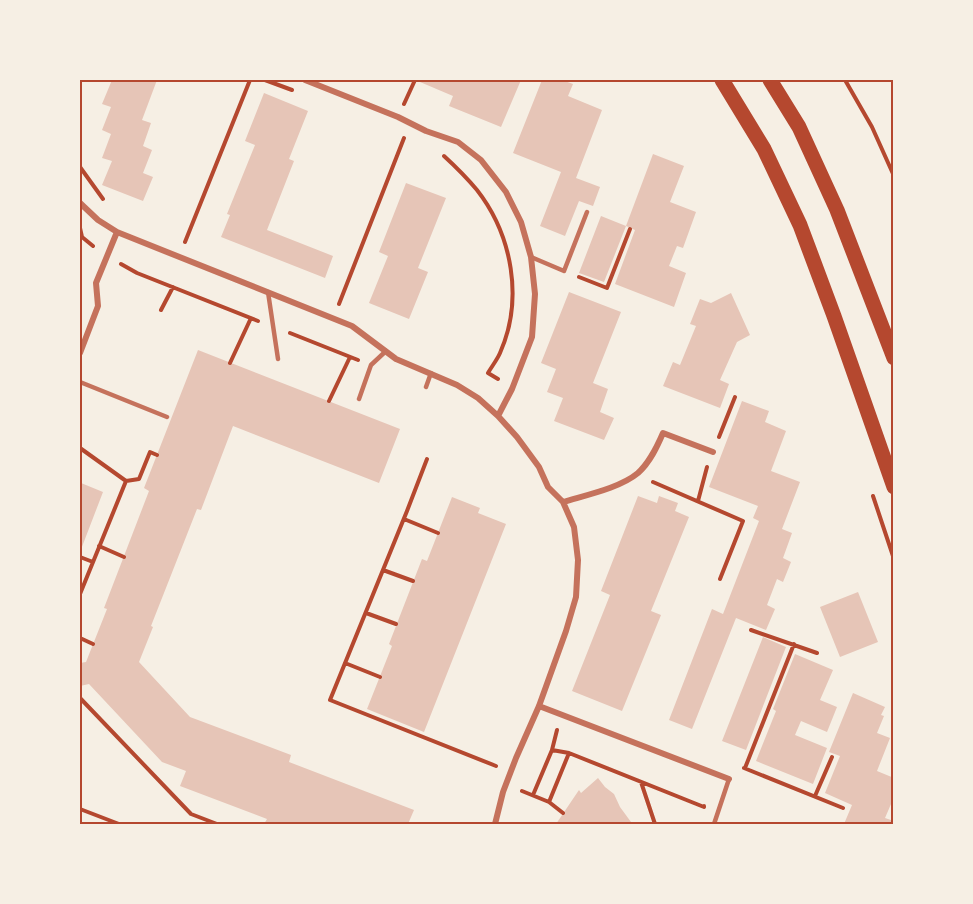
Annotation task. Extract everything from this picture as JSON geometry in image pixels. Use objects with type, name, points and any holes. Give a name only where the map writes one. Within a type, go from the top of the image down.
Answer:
[{"type":"main road","points":[[722,80],[764,149],[800,225],[894,487]]},
{"type":"main road","points":[[770,80],[799,127],[837,210],[894,358]]},
{"type":"street","points":[[305,80],[398,117],[426,131],[458,142],[481,160],[506,192],[521,222],[531,257],[535,294],[532,338],[512,389],[498,416]]},
{"type":"street","points":[[80,203],[98,220],[117,232],[352,326],[396,359],[457,385],[478,398],[498,416],[539,467],[548,487],[563,502],[574,527],[578,560],[576,597],[539,706],[510,772],[495,825]]},
{"type":"street","points":[[80,353],[98,306],[96,283],[117,232]]},
{"type":"street","points":[[563,502],[617,485],[636,475],[654,453],[663,433],[713,452]]},
{"type":"street","points":[[539,706],[729,780]]},
{"type":"lane","points":[[531,257],[564,271],[587,212]]},
{"type":"lane","points":[[268,292],[278,359]]},
{"type":"lane","points":[[359,399],[371,365],[386,351]]},
{"type":"lane","points":[[426,387],[431,373]]},
{"type":"lane","points":[[80,382],[167,417]]},
{"type":"lane","points":[[714,825],[729,780]]},
{"type":"path","points":[[179,257],[250,80]]},
{"type":"path","points":[[265,80],[297,92]]},
{"type":"path","points":[[398,117],[415,80]]},
{"type":"path","points":[[845,80],[863,109],[894,176]]},
{"type":"path","points":[[333,318],[410,124]]},
{"type":"path","points":[[435,150],[462,173],[477,190],[489,209],[500,232],[512,273],[512,316],[500,354],[488,373]]},
{"type":"path","points":[[80,228],[82,237],[94,248]]},
{"type":"path","points":[[564,271],[607,288],[630,229]]},
{"type":"path","points":[[115,261],[137,273],[371,365]]},
{"type":"path","points":[[161,310],[173,287]]},
{"type":"path","points":[[230,363],[251,318]]},
{"type":"path","points":[[329,401],[350,357]]},
{"type":"path","points":[[80,448],[126,482],[139,479],[150,452],[157,455]]},
{"type":"path","points":[[427,459],[330,700],[510,772]]},
{"type":"path","points":[[636,475],[743,521],[720,579]]},
{"type":"path","points":[[80,594],[126,482]]},
{"type":"path","points":[[872,491],[894,559]]},
{"type":"path","points":[[404,519],[438,533]]},
{"type":"path","points":[[99,546],[124,557]]},
{"type":"path","points":[[80,557],[93,562]]},
{"type":"path","points":[[383,570],[413,581]]},
{"type":"path","points":[[366,613],[396,624]]},
{"type":"path","points":[[751,630],[817,652]]},
{"type":"path","points":[[80,638],[93,644]]},
{"type":"path","points":[[729,780],[745,768],[794,644]]},
{"type":"path","points":[[345,663],[380,677]]},
{"type":"path","points":[[80,698],[191,814],[218,825]]},
{"type":"path","points":[[533,795],[552,750],[562,715]]},
{"type":"path","points":[[552,750],[569,753],[704,807],[716,774]]},
{"type":"path","points":[[549,802],[569,753]]},
{"type":"path","points":[[814,796],[832,757]]},
{"type":"path","points":[[745,768],[843,808]]},
{"type":"path","points":[[641,782],[654,825]]},
{"type":"path","points":[[506,785],[549,802],[563,813]]},
{"type":"path","points":[[80,809],[118,825]]},
{"type":"building","points":[[112,80],[157,80],[142,120],[151,123],[143,146],[152,150],[143,173],[153,177],[143,201],[102,185],[112,161],[102,158],[111,134],[102,130],[111,107],[102,104]]},
{"type":"building","points":[[421,80],[521,80],[501,127],[449,106],[453,96],[420,82]]},
{"type":"building","points":[[542,80],[562,80],[573,84],[568,96],[602,110],[576,178],[600,187],[593,206],[579,201],[565,236],[540,226],[561,172],[513,153]]},
{"type":"building","points":[[264,93],[308,111],[289,159],[294,161],[267,230],[333,256],[325,278],[221,237],[230,215],[227,214],[255,145],[245,141]]},
{"type":"building","points":[[653,154],[684,166],[670,202],[696,212],[683,248],[677,246],[669,266],[686,273],[674,307],[615,284],[635,230],[626,226]]},
{"type":"building","points":[[406,183],[446,198],[418,268],[428,272],[409,319],[369,303],[388,256],[379,252]]},
{"type":"building","points":[[601,216],[626,226],[604,282],[579,273]]},
{"type":"building","points":[[569,292],[621,312],[593,383],[608,389],[600,412],[614,418],[604,440],[554,421],[563,398],[547,392],[556,369],[541,363]]},
{"type":"building","points":[[731,293],[750,335],[737,342],[720,380],[729,384],[720,408],[663,386],[673,362],[680,365],[696,326],[690,324],[700,299],[711,303]]},
{"type":"building","points":[[198,350],[400,429],[379,483],[233,426],[201,510],[197,509],[139,662],[190,717],[291,755],[289,762],[414,810],[408,824],[264,824],[267,819],[180,786],[186,771],[162,762],[89,684],[80,686],[80,663],[86,662],[107,609],[104,608],[149,491],[144,488]]},
{"type":"building","points":[[742,401],[769,411],[765,422],[786,431],[771,471],[800,482],[782,529],[792,533],[783,558],[791,562],[783,582],[777,579],[767,605],[775,609],[766,630],[736,618],[692,729],[669,720],[712,609],[723,614],[759,521],[753,518],[758,506],[709,487]]},
{"type":"building","points":[[81,483],[103,492],[80,552],[80,487]]},
{"type":"building","points":[[638,496],[657,503],[659,496],[678,503],[675,511],[689,517],[651,611],[661,615],[622,711],[572,691],[610,595],[601,591]]},
{"type":"building","points":[[452,497],[480,508],[478,513],[506,524],[424,732],[367,709],[422,559],[427,561]]},
{"type":"building","points":[[858,592],[878,642],[840,657],[820,607]]},
{"type":"building","points":[[763,637],[786,647],[746,750],[722,741]]},
{"type":"building","points":[[795,654],[833,670],[820,700],[837,707],[827,732],[801,721],[795,735],[827,748],[813,784],[756,761],[776,711],[773,709]]},
{"type":"building","points":[[853,693],[885,707],[877,733],[890,738],[877,771],[894,778],[894,797],[885,818],[894,821],[894,824],[844,824],[852,805],[825,793],[840,756],[829,752]]},
{"type":"building","points":[[598,778],[614,794],[631,822],[628,824],[556,824],[579,790],[581,793]]}]
